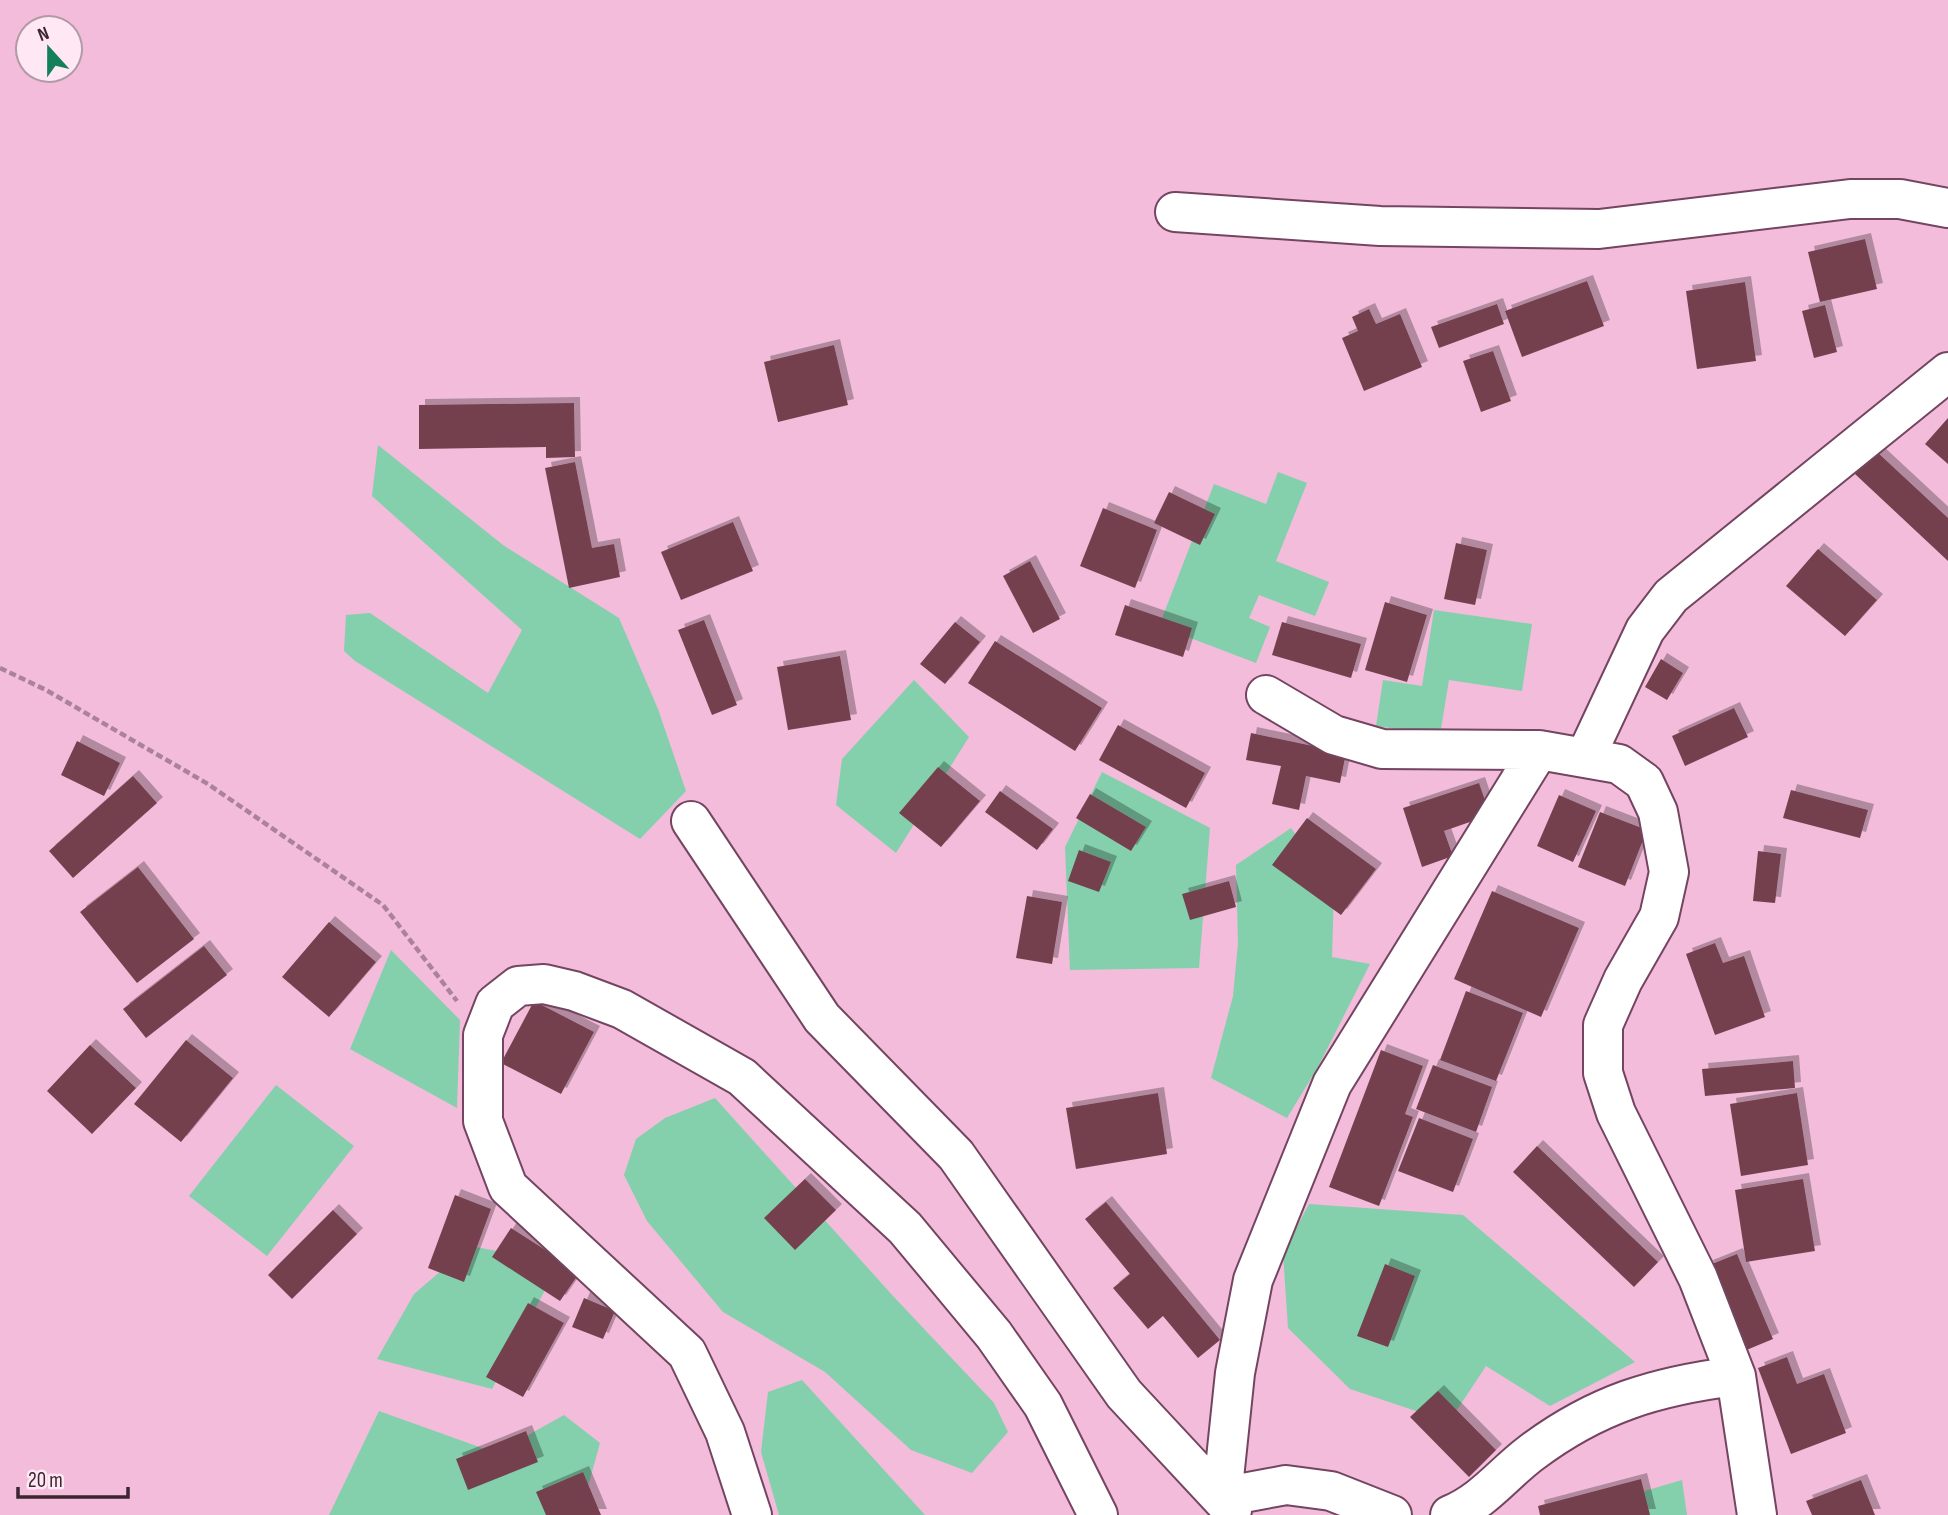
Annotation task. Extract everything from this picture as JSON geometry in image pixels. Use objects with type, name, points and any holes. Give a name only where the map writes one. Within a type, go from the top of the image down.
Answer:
[{"type":"lane","points":[[1175,212],[1380,226],[1599,229],[1850,199],[1900,199],[1948,208]]},
{"type":"lane","points":[[1585,758],[1645,629],[1671,596],[1948,372]]},
{"type":"lane","points":[[1266,695],[1334,735],[1382,749],[1539,750],[1619,764],[1644,782],[1658,812],[1669,872],[1659,917],[1623,980],[1603,1025],[1603,1073],[1616,1113],[1698,1278],[1736,1376],[1757,1515]]},
{"type":"lane","points":[[1228,1506],[1235,1373],[1253,1280],[1332,1084],[1539,750]]},
{"type":"lane","points":[[691,821],[822,1018],[956,1155],[1124,1394],[1228,1506]]},
{"type":"lane","points":[[752,1515],[725,1432],[687,1353],[508,1187],[483,1122],[483,1035],[495,1003],[518,986],[544,984],[574,991],[622,1009],[742,1077],[905,1228],[994,1335],[1043,1405],[1098,1515]]},
{"type":"lane","points":[[1450,1515],[1493,1489],[1530,1454],[1588,1415],[1645,1393],[1685,1382],[1736,1376]]},
{"type":"lane","points":[[1228,1506],[1286,1485],[1331,1491],[1392,1515]]},
{"type":"path","points":[[0,668],[46,690],[208,784],[383,905],[483,1035]]},
{"type":"green space","points":[[378,445],[503,545],[619,618],[658,709],[686,791],[640,839],[355,661],[344,651],[346,615],[370,613],[488,693],[522,630],[372,496]]},
{"type":"green space","points":[[1278,472],[1307,483],[1276,561],[1329,582],[1315,616],[1259,595],[1249,618],[1270,627],[1256,663],[1159,626],[1214,484],[1266,504]]},
{"type":"green space","points":[[1434,610],[1532,624],[1522,691],[1449,680],[1440,735],[1376,726],[1383,680],[1422,686]]},
{"type":"green space","points":[[914,680],[969,737],[896,853],[836,805],[842,759]]},
{"type":"green space","points":[[1102,772],[1210,828],[1199,968],[1070,970],[1065,847]]},
{"type":"green space","points":[[1291,828],[1334,890],[1332,957],[1370,964],[1318,1067],[1287,1118],[1211,1078],[1233,996],[1238,943],[1236,865]]},
{"type":"green space","points":[[391,950],[460,1020],[457,1108],[350,1049]]},
{"type":"green space","points":[[276,1085],[354,1146],[267,1256],[189,1196]]},
{"type":"green space","points":[[715,1098],[893,1296],[994,1403],[1008,1432],[972,1473],[911,1450],[825,1372],[723,1312],[647,1221],[624,1175],[636,1139],[665,1118]]},
{"type":"green space","points":[[1309,1204],[1463,1215],[1635,1362],[1550,1406],[1486,1366],[1449,1422],[1350,1389],[1288,1328],[1283,1253]]},
{"type":"green space","points":[[470,1246],[528,1257],[551,1279],[492,1389],[377,1359],[414,1294]]},
{"type":"green space","points":[[802,1380],[925,1515],[779,1515],[761,1452],[768,1392]]},
{"type":"green space","points":[[379,1411],[496,1453],[564,1415],[600,1443],[580,1515],[329,1515]]},
{"type":"green space","points":[[1682,1480],[1687,1515],[1563,1515]]},
{"type":"building","points":[[1865,239],[1877,289],[1820,302],[1808,252]]},
{"type":"building","points":[[1587,281],[1604,326],[1522,357],[1505,311]]},
{"type":"building","points":[[1745,282],[1756,361],[1697,369],[1686,291]]},
{"type":"building","points":[[1497,304],[1504,324],[1439,348],[1431,327]]},
{"type":"building","points":[[1825,305],[1837,352],[1814,358],[1802,311]]},
{"type":"building","points":[[1369,309],[1376,324],[1400,314],[1422,367],[1364,391],[1342,338],[1358,331],[1352,317]]},
{"type":"building","points":[[834,345],[848,405],[778,422],[764,362]]},
{"type":"building","points":[[1493,351],[1511,401],[1481,412],[1463,361]]},
{"type":"building","points":[[574,403],[575,457],[546,458],[546,447],[419,449],[419,405]]},
{"type":"building","points":[[1948,418],[1948,464],[1925,444]]},
{"type":"building","points":[[1876,451],[1948,518],[1948,561],[1855,474]]},
{"type":"building","points":[[575,462],[592,548],[614,544],[620,577],[569,588],[545,468]]},
{"type":"building","points":[[1169,492],[1215,514],[1200,545],[1154,523]]},
{"type":"building","points":[[1103,508],[1157,530],[1135,588],[1080,566]]},
{"type":"building","points":[[733,522],[753,571],[681,600],[661,552]]},
{"type":"building","points":[[1456,543],[1487,550],[1475,605],[1444,599]]},
{"type":"building","points":[[1818,549],[1877,600],[1845,636],[1786,586]]},
{"type":"building","points":[[1030,561],[1060,619],[1033,633],[1003,576]]},
{"type":"building","points":[[1385,602],[1427,615],[1407,682],[1365,670]]},
{"type":"building","points":[[1125,605],[1192,628],[1183,657],[1115,635]]},
{"type":"building","points":[[704,620],[737,705],[712,715],[678,630]]},
{"type":"building","points":[[955,622],[980,642],[945,684],[920,664]]},
{"type":"building","points":[[1282,622],[1361,644],[1351,678],[1272,655]]},
{"type":"building","points":[[995,641],[1102,708],[1075,751],[968,683]]},
{"type":"building","points":[[840,656],[851,720],[788,730],[777,667]]},
{"type":"building","points":[[1661,659],[1683,673],[1667,700],[1645,687]]},
{"type":"building","points":[[1734,708],[1748,737],[1685,766],[1672,736]]},
{"type":"building","points":[[1118,725],[1205,773],[1186,808],[1099,760]]},
{"type":"building","points":[[1251,733],[1346,753],[1340,783],[1306,776],[1299,810],[1272,804],[1281,766],[1246,760]]},
{"type":"building","points":[[77,741],[120,763],[104,796],[61,775]]},
{"type":"building","points":[[938,767],[980,801],[941,847],[899,813]]},
{"type":"building","points":[[133,776],[157,803],[73,878],[49,851]]},
{"type":"building","points":[[1479,783],[1490,815],[1444,831],[1453,856],[1422,867],[1403,808]]},
{"type":"building","points":[[1791,790],[1868,810],[1860,838],[1783,818]]},
{"type":"building","points":[[1000,791],[1053,829],[1037,850],[985,812]]},
{"type":"building","points":[[1090,794],[1146,827],[1131,851],[1076,818]]},
{"type":"building","points":[[1559,795],[1596,811],[1573,862],[1537,846]]},
{"type":"building","points":[[1600,812],[1647,830],[1625,886],[1578,867]]},
{"type":"building","points":[[1307,818],[1376,869],[1341,915],[1272,865]]},
{"type":"building","points":[[1079,850],[1111,862],[1099,892],[1068,881]]},
{"type":"building","points":[[1758,851],[1781,854],[1775,903],[1753,901]]},
{"type":"building","points":[[138,867],[194,939],[137,983],[80,912]]},
{"type":"building","points":[[1229,881],[1236,907],[1190,920],[1182,894]]},
{"type":"building","points":[[1492,891],[1579,928],[1541,1017],[1454,979]]},
{"type":"building","points":[[1027,896],[1062,902],[1052,964],[1016,958]]},
{"type":"building","points":[[329,922],[376,962],[329,1017],[282,977]]},
{"type":"building","points":[[1715,943],[1723,963],[1744,956],[1765,1017],[1715,1035],[1686,954]]},
{"type":"building","points":[[204,946],[227,975],[146,1038],[123,1009]]},
{"type":"building","points":[[1466,991],[1523,1013],[1496,1081],[1440,1060]]},
{"type":"building","points":[[534,1001],[594,1032],[561,1094],[501,1063]]},
{"type":"building","points":[[186,1040],[233,1078],[181,1142],[134,1104]]},
{"type":"building","points":[[90,1045],[136,1088],[92,1134],[47,1091]]},
{"type":"building","points":[[1381,1050],[1423,1066],[1405,1114],[1413,1117],[1379,1206],[1329,1187]]},
{"type":"building","points":[[1793,1061],[1795,1088],[1705,1096],[1702,1069]]},
{"type":"building","points":[[1433,1065],[1492,1087],[1476,1132],[1416,1109]]},
{"type":"building","points":[[1158,1093],[1167,1154],[1076,1169],[1066,1108]]},
{"type":"building","points":[[1797,1093],[1808,1165],[1741,1176],[1730,1104]]},
{"type":"building","points":[[1419,1118],[1473,1139],[1453,1192],[1398,1171]]},
{"type":"building","points":[[1537,1146],[1658,1262],[1634,1287],[1513,1172]]},
{"type":"building","points":[[805,1179],[836,1210],[795,1250],[764,1218]]},
{"type":"building","points":[[1803,1179],[1815,1251],[1746,1262],[1735,1190]]},
{"type":"building","points":[[455,1195],[491,1209],[464,1282],[428,1268]]},
{"type":"building","points":[[1106,1202],[1220,1340],[1198,1358],[1163,1316],[1148,1329],[1113,1288],[1130,1274],[1085,1219]]},
{"type":"building","points":[[333,1210],[357,1234],[292,1299],[268,1275]]},
{"type":"building","points":[[511,1228],[580,1272],[560,1301],[492,1257]]},
{"type":"building","points":[[1737,1254],[1773,1339],[1744,1351],[1707,1266]]},
{"type":"building","points":[[1385,1264],[1415,1276],[1388,1347],[1357,1336]]},
{"type":"building","points":[[584,1298],[615,1311],[603,1339],[572,1327]]},
{"type":"building","points":[[528,1303],[564,1323],[523,1397],[486,1377]]},
{"type":"building","points":[[1787,1357],[1797,1384],[1824,1374],[1846,1433],[1791,1454],[1758,1368]]},
{"type":"building","points":[[1438,1391],[1496,1450],[1469,1477],[1410,1417]]},
{"type":"building","points":[[526,1431],[538,1462],[468,1490],[456,1459]]},
{"type":"building","points":[[583,1472],[601,1515],[546,1515],[536,1492]]},
{"type":"building","points":[[1641,1479],[1650,1515],[1540,1515],[1538,1506]]},
{"type":"building","points":[[1861,1480],[1875,1515],[1812,1515],[1806,1501]]}]
